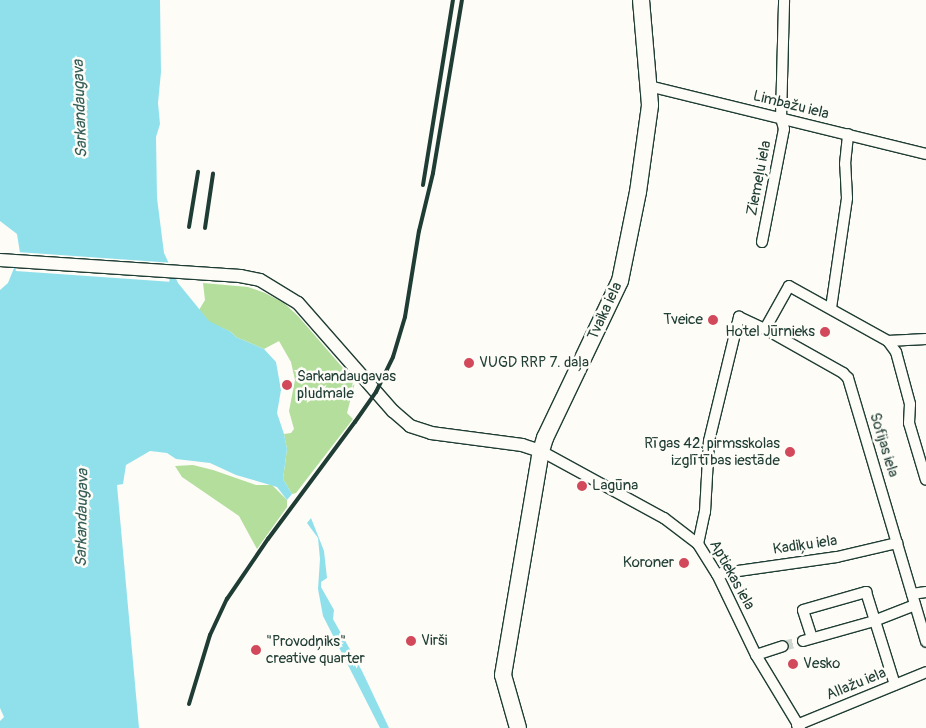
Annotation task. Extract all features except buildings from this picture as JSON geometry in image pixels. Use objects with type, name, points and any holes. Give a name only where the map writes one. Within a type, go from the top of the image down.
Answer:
[{"type":"main road","name":"Tvaika iela","points":[[518,728],[503,675],[541,451],[545,438],[620,281],[638,192],[649,118],[649,86],[642,0]]},
{"type":"street","name":"Ziemeļu iela","points":[[762,242],[784,129],[781,118],[784,0]]},
{"type":"street","name":"Limbažu iela","points":[[649,86],[926,154]]},
{"type":"street","points":[[831,308],[847,198],[844,164],[848,134]]},
{"type":"street","points":[[0,260],[204,274],[260,280],[291,298],[308,313],[393,411],[410,426],[431,433],[522,445],[541,451]]},
{"type":"street","points":[[765,329],[789,286],[888,341],[896,352],[910,404],[909,424],[926,480]]},
{"type":"street","name":"Sofijas iela","points":[[698,544],[705,512],[709,441],[738,317],[765,329],[843,373],[848,378],[926,642]]},
{"type":"street","points":[[888,341],[926,339]]},
{"type":"street","name":"Aptiekas iela","points":[[541,451],[664,518],[698,544],[717,574],[756,655],[798,726]]},
{"type":"street","name":"Kadiķu iela","points":[[717,574],[837,557],[898,543]]},
{"type":"street","points":[[895,685],[874,621],[866,592],[803,610],[808,640],[874,621],[915,605]]},
{"type":"street","points":[[912,594],[926,592]]},
{"type":"street","points":[[756,655],[783,646]]},
{"type":"street","name":"Allažu iela","points":[[798,726],[926,672]]},
{"type":"green space","points":[[203,283],[248,287],[284,303],[298,316],[355,382],[347,413],[353,419],[296,493],[292,494],[283,479],[287,449],[284,434],[291,433],[294,429],[289,411],[295,380],[291,362],[279,341],[264,349],[236,337],[231,332],[209,322],[199,310],[205,300]]},
{"type":"green space","points":[[193,465],[256,485],[272,485],[287,500],[287,507],[257,549],[239,516],[182,477],[175,466]]},
{"type":"water","name":"Sarkandaugava","points":[[0,0],[160,0],[161,72],[158,103],[160,124],[156,137],[157,198],[164,253],[178,283],[209,321],[231,332],[236,337],[264,349],[276,362],[281,390],[277,413],[287,449],[283,479],[292,494],[287,500],[277,487],[236,475],[210,463],[176,459],[167,453],[150,451],[126,465],[123,484],[117,485],[139,728],[0,728],[0,721],[4,717],[0,708],[0,290],[8,283],[20,253],[17,234],[0,221]]},
{"type":"water","points":[[311,518],[324,551],[327,578],[321,582],[321,587],[334,610],[333,619],[362,671],[389,728],[380,728],[323,616],[318,589],[320,559],[318,538],[307,523]]},
{"type":"pier","points":[[17,252],[171,263],[169,282],[16,271]]},
{"type":"tunnel","points":[[783,646],[803,641]]},
{"type":"railway","points":[[423,185],[453,0]]},
{"type":"railway","points":[[189,704],[210,635],[227,599],[268,539],[376,392],[393,357],[405,317],[419,231],[433,173],[462,0]]},
{"type":"railway","points":[[189,227],[198,172]]},
{"type":"railway","points":[[205,228],[213,174]]},
{"type":"place","name":"Tveice","points":[[713,320]]},
{"type":"place","name":"Hotel Jūrnieks","points":[[825,332]]},
{"type":"place","name":"VUGD RRP 7. daļa","points":[[469,363]]},
{"type":"place","name":"Sarkandaugavas pludmale","points":[[287,385]]},
{"type":"place","name":"Rīgas 42. pirmsskolas izglītības iestāde","points":[[790,452]]},
{"type":"place","name":"Lagūna","points":[[582,486]]},
{"type":"place","name":"Koroner","points":[[684,563]]},
{"type":"place","name":"Virši","points":[[411,641]]},
{"type":"place","name":"\"Provodņiks\" creative quarter","points":[[256,650]]},
{"type":"place","name":"Vesko","points":[[793,664]]}]
